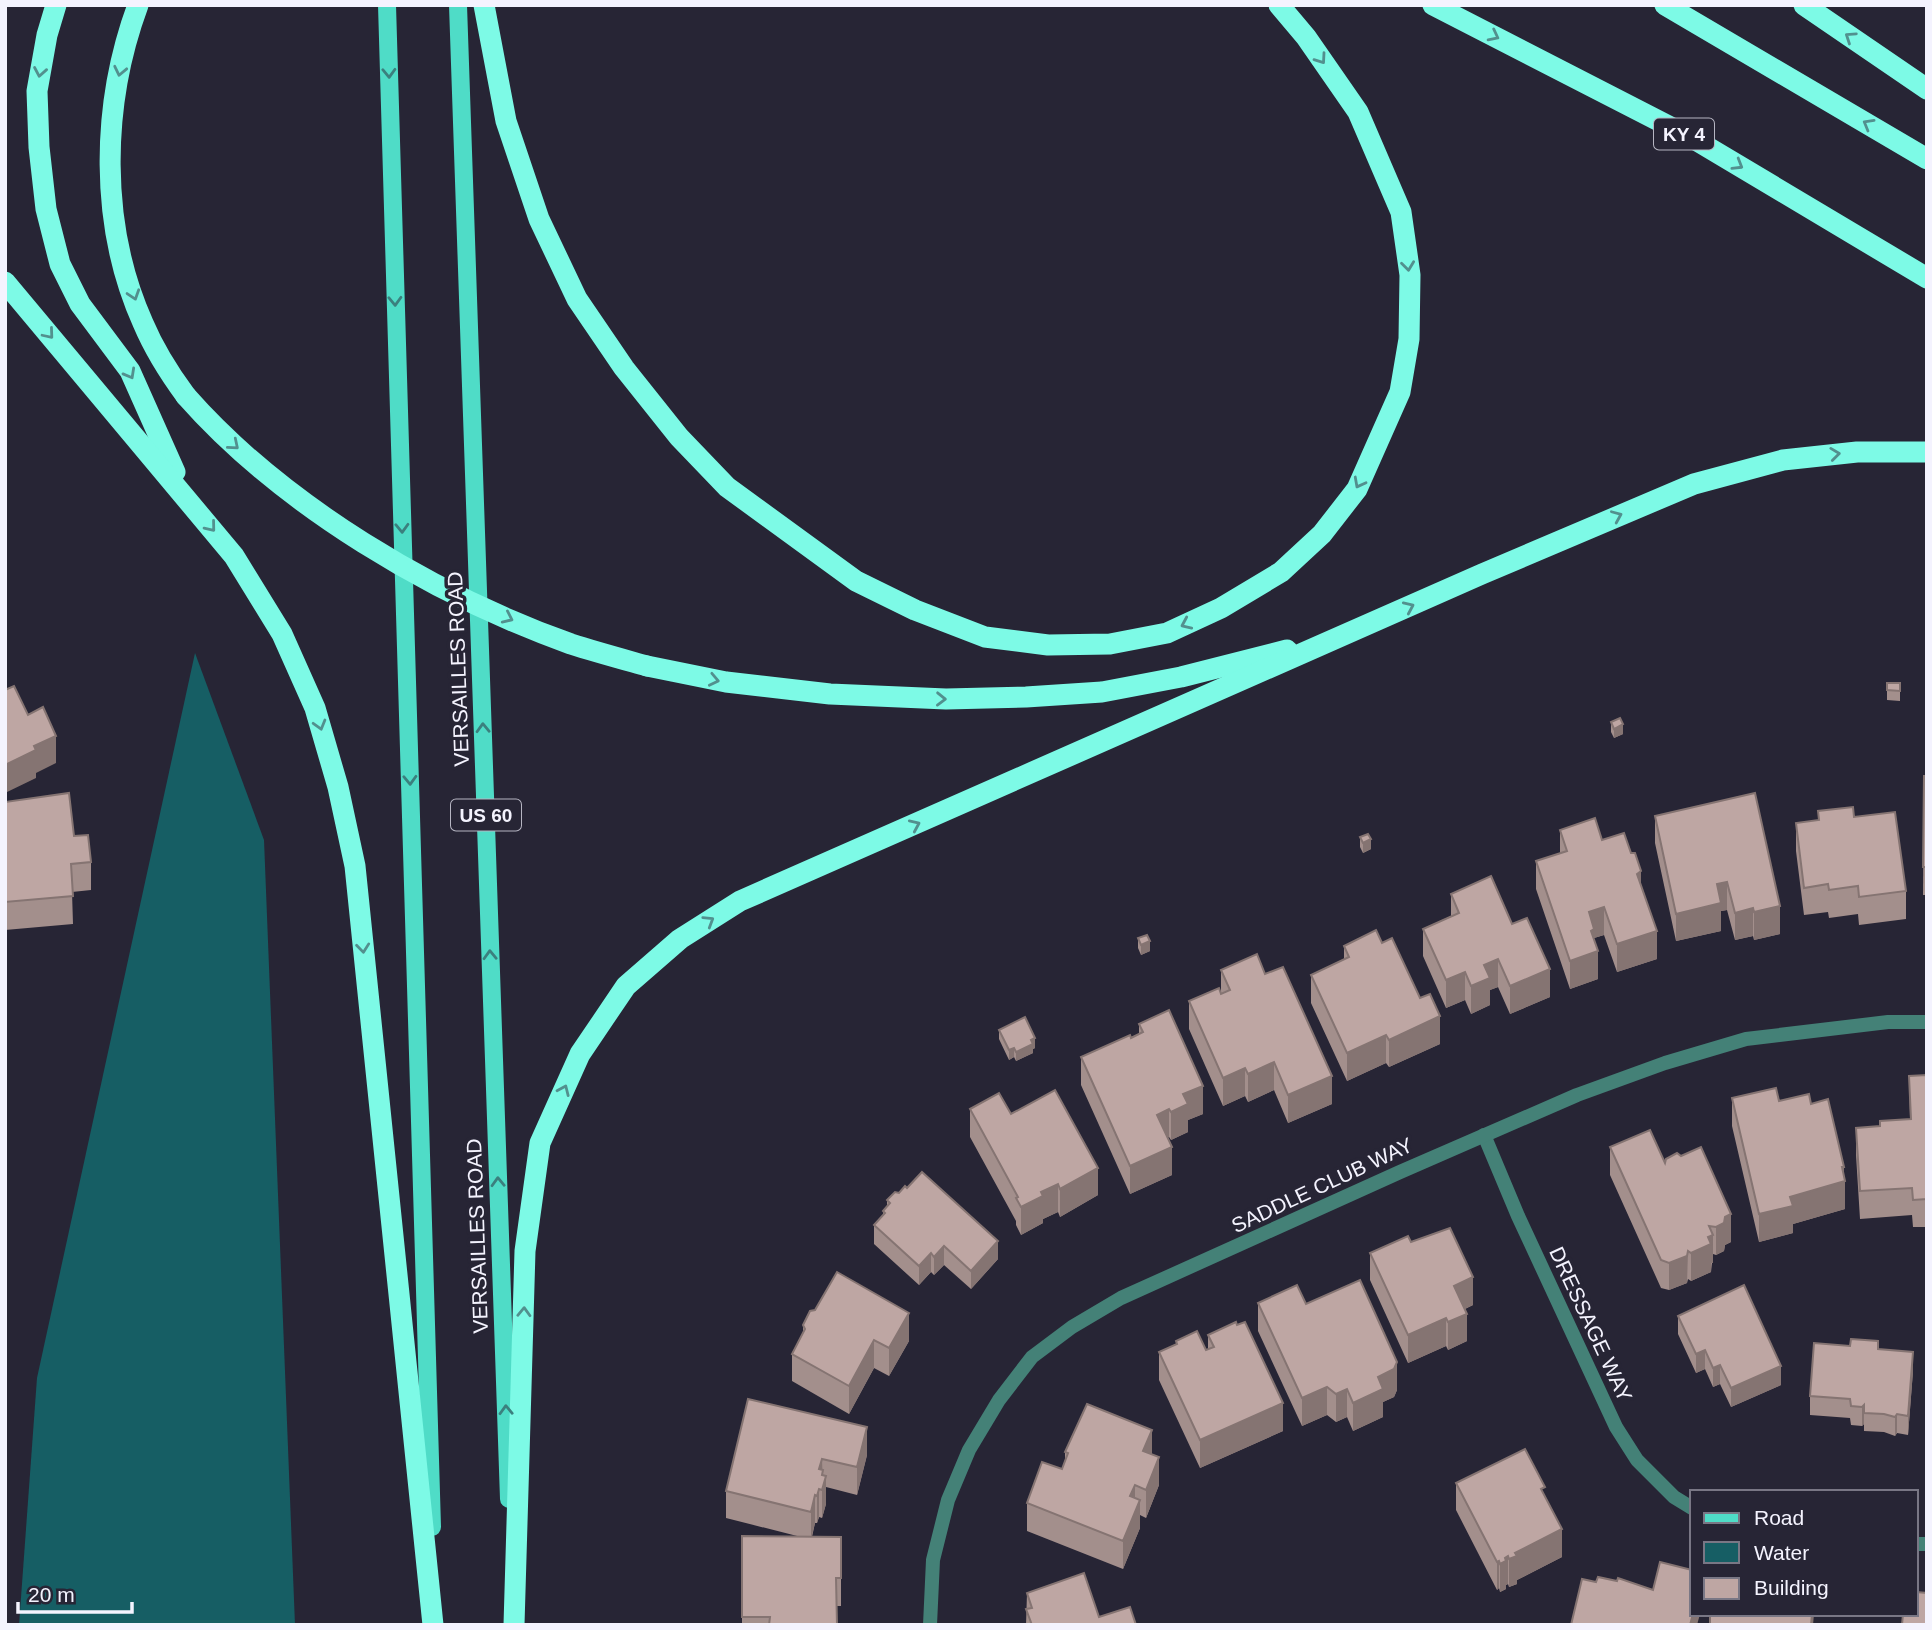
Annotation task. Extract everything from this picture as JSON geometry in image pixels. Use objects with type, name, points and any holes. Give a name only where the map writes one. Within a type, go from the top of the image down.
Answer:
[{"type":"highway","points":[[56,5],[47,36],[37,91],[39,147],[46,209],[60,264],[80,304],[130,370],[185,495]]},
{"type":"highway","points":[[138,5],[129,29],[118,80],[111,135],[111,181],[115,227],[142,321],[163,364],[186,396],[229,441],[302,501],[438,586],[515,622],[573,644],[647,666],[726,682],[830,694],[946,699],[1102,692],[1181,677],[1346,635]]},
{"type":"highway","points":[[484,5],[506,121],[539,219],[577,299],[624,368],[678,437],[727,487],[856,581],[915,611],[985,637],[1048,645],[1110,643],[1167,633],[1221,608],[1281,572],[1322,534],[1357,489],[1400,392],[1409,339],[1410,275],[1401,212],[1358,112],[1306,37],[1279,5]]},
{"type":"highway","name":"KY 4","points":[[1433,5],[1694,139],[1927,278]]},
{"type":"highway","points":[[1665,5],[1927,159]]},
{"type":"highway","points":[[1804,5],[1927,89]]},
{"type":"highway","points":[[5,282],[234,556],[282,634],[316,708],[338,787],[355,866],[434,1625]]},
{"type":"highway","points":[[514,1625],[525,1251],[540,1143],[580,1054],[626,986],[680,939],[740,901],[1693,484],[1783,460],[1857,452],[1927,452]]},
{"type":"main road","points":[[387,5],[434,1625]]},
{"type":"main road","name":"VERSAILLES ROAD","points":[[458,5],[514,1625]]},
{"type":"street","name":"SADDLE CLUB WAY","points":[[930,1625],[933,1560],[948,1500],[969,1450],[999,1400],[1032,1357],[1072,1327],[1121,1298],[1484,1135],[1577,1095],[1665,1063],[1746,1039],[1888,1022],[1927,1022]]},
{"type":"street","name":"DRESSAGE WAY","points":[[1484,1135],[1518,1216],[1616,1427],[1637,1460],[1674,1497],[1690,1507]]},
{"type":"water","points":[[195,653],[264,840],[295,1625],[19,1625],[37,1378]]},
{"type":"building","points":[[1887,683],[1900,683],[1900,691],[1887,690]]},
{"type":"building","points":[[14,686],[28,715],[43,707],[56,736],[34,746],[36,750],[5,765],[5,690]]},
{"type":"building","points":[[1620,718],[1623,724],[1614,729],[1611,722]]},
{"type":"building","points":[[1924,776],[1927,776],[1927,867],[1923,867]]},
{"type":"building","points":[[69,793],[74,836],[88,835],[91,862],[71,864],[73,896],[5,902],[5,802]]},
{"type":"building","points":[[1755,793],[1780,906],[1754,912],[1753,908],[1735,913],[1727,882],[1717,884],[1721,903],[1676,914],[1655,816]]},
{"type":"building","points":[[1853,807],[1854,817],[1895,812],[1906,891],[1859,897],[1858,886],[1829,890],[1828,884],[1804,888],[1796,823],[1819,820],[1818,811]]},
{"type":"building","points":[[1595,818],[1602,840],[1624,833],[1631,853],[1635,853],[1641,871],[1637,874],[1657,931],[1617,944],[1604,907],[1589,912],[1594,929],[1591,931],[1598,951],[1570,961],[1536,861],[1567,851],[1560,830]]},
{"type":"building","points":[[1368,834],[1371,839],[1363,843],[1360,837]]},
{"type":"building","points":[[1491,876],[1512,924],[1527,918],[1550,969],[1510,986],[1498,959],[1484,965],[1490,978],[1471,986],[1465,972],[1446,980],[1423,929],[1459,913],[1451,894]]},
{"type":"building","points":[[1376,930],[1382,943],[1392,938],[1420,998],[1430,994],[1440,1016],[1389,1040],[1386,1035],[1347,1053],[1311,975],[1349,957],[1344,946]]},
{"type":"building","points":[[1147,935],[1150,941],[1141,945],[1138,938]]},
{"type":"building","points":[[1257,954],[1265,974],[1283,967],[1332,1076],[1288,1095],[1274,1062],[1248,1074],[1245,1068],[1223,1078],[1189,1001],[1219,988],[1221,994],[1230,990],[1221,970]]},
{"type":"building","points":[[1169,1010],[1203,1086],[1183,1094],[1188,1104],[1157,1115],[1172,1147],[1130,1166],[1081,1057],[1143,1032],[1139,1024]]},
{"type":"building","points":[[1025,1017],[1035,1038],[1031,1040],[1033,1044],[1016,1052],[1014,1048],[1009,1050],[999,1030]]},
{"type":"building","points":[[1927,1075],[1927,1199],[1913,1200],[1912,1188],[1860,1191],[1856,1128],[1880,1126],[1880,1121],[1911,1119],[1909,1076]]},
{"type":"building","points":[[1776,1088],[1779,1101],[1809,1094],[1811,1104],[1828,1099],[1845,1181],[1790,1197],[1793,1206],[1759,1214],[1732,1098]]},
{"type":"building","points":[[1055,1090],[1098,1168],[1060,1189],[1058,1184],[1041,1192],[1043,1196],[1021,1207],[970,1109],[999,1093],[1011,1114]]},
{"type":"building","points":[[1650,1130],[1665,1163],[1666,1159],[1677,1153],[1681,1156],[1701,1147],[1731,1214],[1725,1217],[1724,1223],[1716,1227],[1709,1226],[1713,1235],[1708,1237],[1711,1244],[1691,1253],[1688,1251],[1687,1256],[1669,1263],[1661,1260],[1610,1147]]},
{"type":"building","points":[[922,1172],[998,1241],[971,1271],[944,1246],[934,1257],[931,1253],[919,1266],[874,1225],[885,1213],[883,1211],[890,1203],[887,1200],[905,1186],[907,1188]]},
{"type":"building","points":[[1450,1228],[1473,1277],[1454,1286],[1467,1314],[1448,1322],[1446,1318],[1408,1335],[1370,1253],[1408,1236],[1411,1242]]},
{"type":"building","points":[[837,1272],[909,1313],[889,1348],[874,1340],[849,1386],[792,1354],[805,1329],[803,1325],[810,1311],[815,1310]]},
{"type":"building","points":[[1360,1280],[1397,1362],[1394,1369],[1378,1377],[1383,1389],[1353,1403],[1347,1389],[1336,1394],[1327,1387],[1302,1398],[1258,1303],[1297,1285],[1306,1304]]},
{"type":"building","points":[[1744,1285],[1781,1366],[1731,1388],[1720,1365],[1713,1368],[1705,1350],[1696,1354],[1678,1316]]},
{"type":"building","points":[[1236,1322],[1237,1325],[1245,1322],[1283,1403],[1200,1440],[1159,1352],[1197,1331],[1206,1350],[1214,1347],[1208,1335]]},
{"type":"building","points":[[1851,1339],[1878,1341],[1878,1349],[1913,1352],[1908,1416],[1864,1413],[1864,1405],[1851,1406],[1850,1399],[1810,1396],[1814,1343],[1850,1346]]},
{"type":"building","points":[[748,1399],[867,1427],[857,1467],[822,1459],[819,1469],[823,1470],[822,1475],[826,1476],[822,1490],[819,1489],[817,1496],[815,1495],[811,1512],[726,1491]]},
{"type":"building","points":[[1087,1404],[1152,1430],[1143,1451],[1159,1457],[1146,1490],[1135,1485],[1130,1496],[1140,1500],[1123,1541],[1027,1503],[1042,1462],[1062,1469],[1068,1453],[1065,1452]]},
{"type":"building","points":[[1525,1449],[1545,1487],[1541,1489],[1562,1529],[1515,1553],[1517,1556],[1509,1559],[1508,1556],[1506,1561],[1500,1564],[1456,1483]]},
{"type":"building","points":[[742,1536],[841,1537],[841,1578],[836,1578],[837,1625],[769,1625],[770,1617],[742,1617]]},
{"type":"building","points":[[1660,1562],[1690,1570],[1690,1616],[1692,1616],[1690,1625],[1571,1625],[1582,1579],[1596,1582],[1598,1577],[1617,1581],[1618,1578],[1653,1590]]},
{"type":"building","points":[[1084,1573],[1099,1617],[1130,1607],[1136,1625],[1032,1625],[1026,1609],[1032,1608],[1027,1593]]},
{"type":"building","points":[[1918,1592],[1927,1593],[1927,1625],[1902,1625],[1903,1616],[1918,1616]]},
{"type":"building","points":[[1710,1616],[1812,1616],[1811,1625],[1710,1625]]}]
